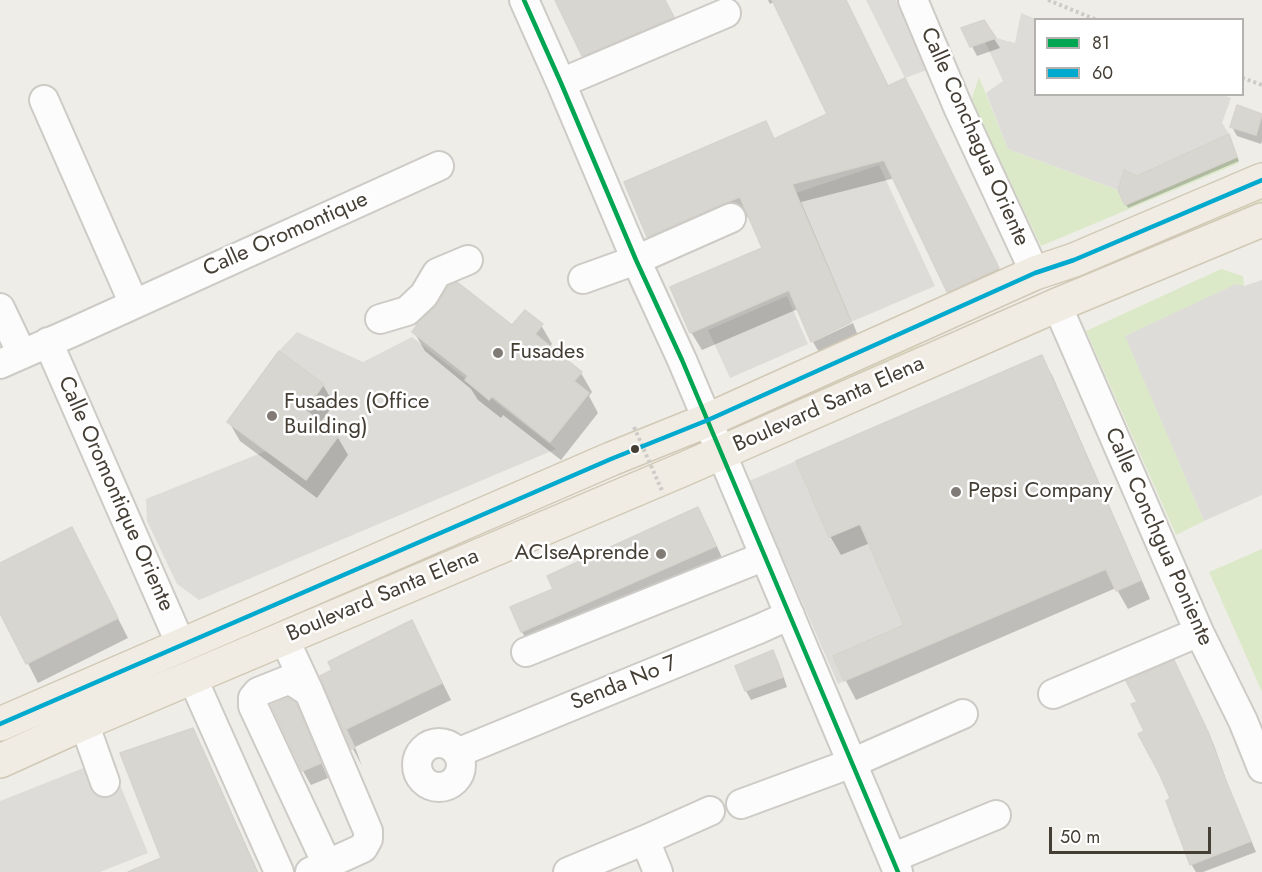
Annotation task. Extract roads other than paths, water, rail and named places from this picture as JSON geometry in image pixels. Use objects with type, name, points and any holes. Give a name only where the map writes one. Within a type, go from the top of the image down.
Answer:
[{"type":"main road","name":"Boulevard Santa Elena","points":[[0,724],[611,459],[708,420],[1035,273],[1074,260],[1262,180]]},
{"type":"main road","points":[[1057,304],[1053,290],[1065,276],[1142,245],[1166,228],[1176,217]]},
{"type":"main road","name":"Boulevard Santa Elena","points":[[0,761],[84,723],[721,453],[1057,304],[1255,230]]},
{"type":"main road","points":[[907,370],[915,357],[933,341],[1019,303],[1035,283],[1035,273]]},
{"type":"street","points":[[524,0],[708,420],[895,865],[996,815]]},
{"type":"street","name":"Calle Conchagua Oriente","points":[[913,0],[958,107],[1035,273]]},
{"type":"street","points":[[561,83],[726,13]]},
{"type":"street","points":[[44,100],[134,304]]},
{"type":"street","name":"Calle Oromontique","points":[[0,308],[11,359],[439,166]]},
{"type":"street","points":[[583,279],[636,260],[731,219]]},
{"type":"street","points":[[380,319],[407,311],[424,295],[437,273],[468,261]]},
{"type":"street","name":"Calle Conchgua Poniente","points":[[1057,304],[1199,632],[1243,721],[1262,768]]},
{"type":"street","name":"Calle Oromontique Oriente","points":[[48,342],[181,645]]},
{"type":"street","points":[[526,652],[765,556]]},
{"type":"street","name":"Senda No 7","points":[[457,753],[790,615]]},
{"type":"street","points":[[1053,694],[1199,632]]},
{"type":"street","points":[[284,638],[309,692],[368,831],[368,839],[363,848],[318,868],[254,706],[253,698],[258,692],[288,680],[309,692]]},
{"type":"street","points":[[192,677],[279,872]]},
{"type":"street","points":[[741,804],[852,763],[963,714]]},
{"type":"street","points":[[1243,721],[1262,744]]},
{"type":"street","points":[[84,723],[105,782]]},
{"type":"street","points":[[568,872],[710,811]]},
{"type":"street","points":[[645,840],[658,872]]},
{"type":"place","name":"Fusades","points":[[498,353]]},
{"type":"place","name":"Fusades (Office Building)","points":[[272,416]]},
{"type":"place","name":"Pepsi Company","points":[[956,492]]},
{"type":"place","name":"ACIseAprende","points":[[661,554]]}]
